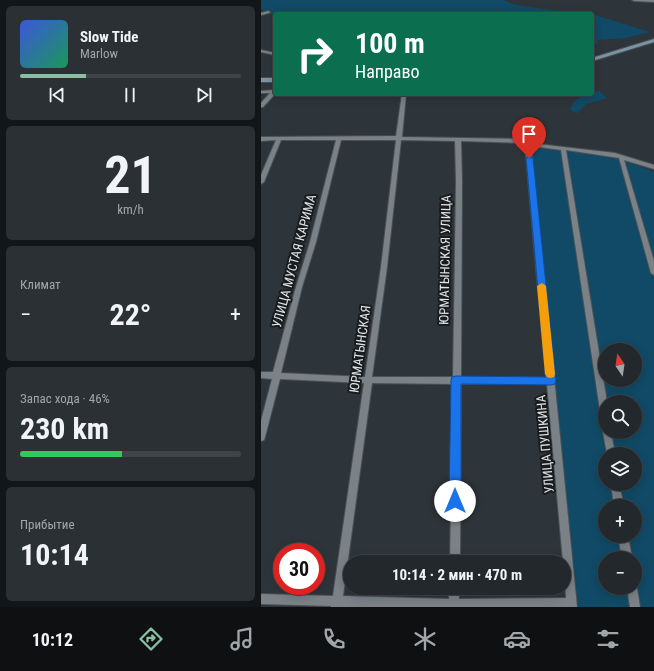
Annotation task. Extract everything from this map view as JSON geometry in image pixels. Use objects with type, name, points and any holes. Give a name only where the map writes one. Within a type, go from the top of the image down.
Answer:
[{"type":"street","points":[[634,0],[654,1]]},
{"type":"street","points":[[261,14],[268,12]]},
{"type":"street","points":[[594,59],[654,40]]},
{"type":"street","points":[[261,51],[273,54]]},
{"type":"street","points":[[261,80],[273,80]]},
{"type":"street","points":[[261,92],[273,91]]},
{"type":"street","points":[[261,106],[273,92]]},
{"type":"street","name":"ЮРМАТЫНСКАЯ","points":[[336,604],[384,267],[404,96]]},
{"type":"street","name":"УЛИЦА МУСТАЯ КАРИМА","points":[[261,437],[339,138]]},
{"type":"street","points":[[261,139],[399,138],[523,141],[528,144],[621,157],[654,167]]},
{"type":"street","points":[[261,182],[279,139]]},
{"type":"street","name":"ЮРМАТЫНСКАЯ УЛИЦА","points":[[455,555],[459,181],[458,140]]},
{"type":"street","name":"УЛИЦА ПУШКИНА","points":[[528,144],[572,605]]},
{"type":"street","points":[[563,148],[602,395]]},
{"type":"street","points":[[621,157],[654,273]]},
{"type":"street","points":[[261,375],[367,380],[551,381]]},
{"type":"street","points":[[454,606],[455,595]]},
{"type":"street","points":[[633,595],[635,607]]},
{"type":"street","points":[[261,599],[336,604],[454,606],[572,605]]},
{"type":"shaded area","points":[[261,0],[504,0],[516,5],[550,10],[585,12],[273,12],[273,15],[261,9]]},
{"type":"shaded area","points":[[594,15],[650,32],[626,38],[597,40],[598,44],[594,45]]},
{"type":"shaded area","points":[[599,91],[607,98],[586,104],[577,113],[570,110],[578,98],[581,96],[594,96],[594,92]]},
{"type":"shaded area","points":[[528,147],[576,151],[620,159],[654,172],[654,607],[574,607],[571,577],[571,555],[569,555]]},
{"type":"slow traffic","points":[[542,286],[550,374]]},
{"type":"route","points":[[455,501],[456,380],[551,381],[529,158]]}]
